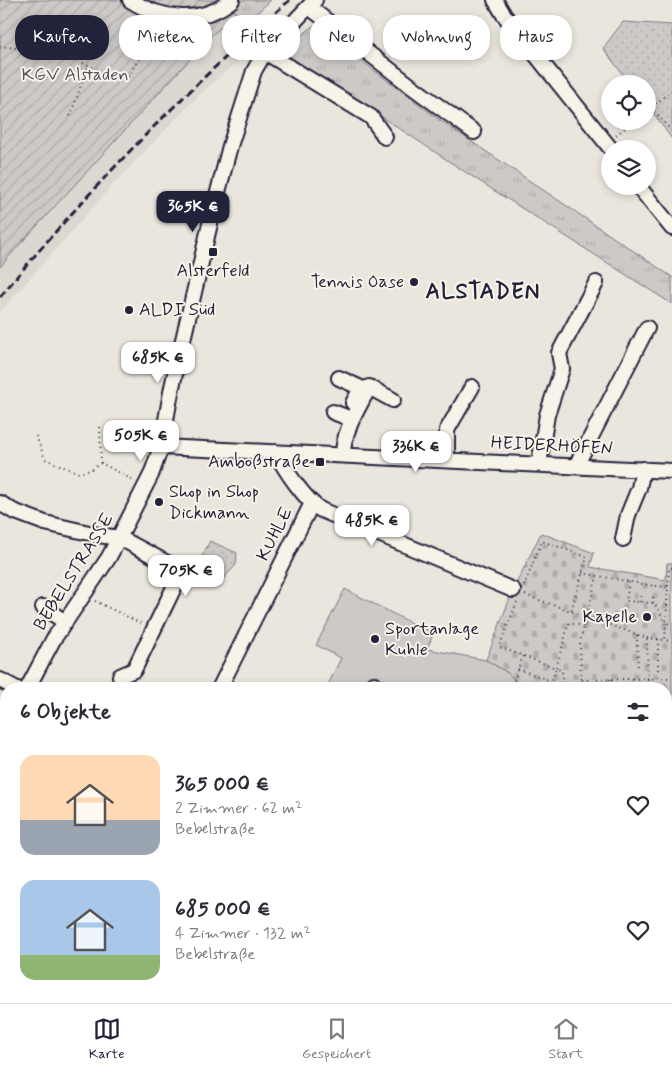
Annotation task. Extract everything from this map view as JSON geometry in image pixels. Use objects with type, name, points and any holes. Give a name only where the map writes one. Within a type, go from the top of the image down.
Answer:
[{"type":"street","points":[[130,0],[156,13],[183,17],[210,13],[231,1]]},
{"type":"street","points":[[495,0],[504,16],[604,140]]},
{"type":"street","points":[[308,7],[403,81],[474,132]]},
{"type":"street","name":"BEBELSTRASSE","points":[[31,682],[39,665],[65,622],[120,538],[146,487],[161,447],[172,388],[212,215],[237,124],[254,71],[261,60]]},
{"type":"street","points":[[286,60],[371,117],[385,137]]},
{"type":"street","points":[[645,195],[672,228]]},
{"type":"street","points":[[540,464],[547,415],[562,369],[559,353],[596,283]]},
{"type":"street","points":[[576,466],[647,328]]},
{"type":"street","points":[[339,378],[360,388],[339,415],[339,431],[336,441],[339,455]]},
{"type":"street","points":[[446,460],[447,430],[472,387]]},
{"type":"street","points":[[339,455],[348,430],[369,388],[393,400]]},
{"type":"street","name":"HEIDERHÖFEN","points":[[161,447],[672,471]]},
{"type":"street","points":[[276,452],[282,466],[312,503],[330,514],[501,581],[517,592]]},
{"type":"street","points":[[624,539],[628,515],[639,488],[642,469]]},
{"type":"street","points":[[0,503],[18,513],[45,523],[120,538],[182,571],[134,670],[120,676]]},
{"type":"street","name":"KUHLE","points":[[222,682],[312,503]]},
{"type":"street","points":[[43,607],[65,622]]},
{"type":"path","points":[[0,46],[60,54],[119,80],[127,78],[138,60]]},
{"type":"path","points":[[70,116],[88,66]]},
{"type":"path","points":[[656,104],[672,90]]},
{"type":"path","points":[[656,114],[672,132]]},
{"type":"path","points":[[615,140],[625,130]]},
{"type":"path","points":[[100,427],[101,463]]},
{"type":"path","points":[[36,436],[45,459],[78,473],[91,470],[101,463]]},
{"type":"path","points":[[101,463],[146,487]]},
{"type":"path","points":[[563,682],[562,671],[499,647],[517,592],[542,541],[587,557],[571,611]]},
{"type":"path","points":[[664,640],[669,568],[672,568]]},
{"type":"path","points":[[582,573],[668,587]]},
{"type":"path","points":[[597,576],[580,642],[581,680],[672,678]]},
{"type":"path","points":[[629,582],[626,601],[653,603]]},
{"type":"path","points":[[517,592],[637,635],[672,641]]},
{"type":"path","points":[[667,594],[672,594]]},
{"type":"path","points":[[640,602],[641,595]]},
{"type":"path","points":[[653,595],[653,603],[666,623],[672,624]]},
{"type":"path","points":[[83,596],[154,629]]},
{"type":"path","points":[[518,669],[552,681],[569,623],[584,626]]},
{"type":"path","points":[[637,635],[638,670]]},
{"type":"path","points":[[647,638],[647,682]]},
{"type":"path","points":[[658,639],[658,672]]},
{"type":"path","points":[[517,682],[514,681],[523,656]]},
{"type":"shaded area","points":[[222,26],[222,60],[239,60],[196,98],[110,188],[0,312],[0,267],[189,60],[212,60],[212,35]]},
{"type":"green space","name":"KGV Alstaden","points":[[0,0],[221,0],[237,14],[222,15],[222,26],[212,35],[212,15],[119,15],[119,60],[189,60],[0,267]]},
{"type":"green space","points":[[221,0],[271,0],[255,15],[239,15]]},
{"type":"green space","points":[[623,22],[672,25],[672,139],[656,117],[656,75],[623,75],[603,48]]},
{"type":"green space","points":[[310,28],[310,60],[360,60],[444,123],[672,277],[672,304],[476,179],[295,60],[300,60],[300,37]]},
{"type":"green space","points":[[541,533],[594,553],[590,567],[666,580],[667,563],[672,563],[672,682],[516,682],[508,673],[486,660],[513,590]]},
{"type":"green space","points":[[210,541],[237,553],[236,565],[222,580],[195,569]]},
{"type":"green space","name":"Sportanlage Kuhle","points":[[345,589],[419,627],[434,632],[427,649],[486,660],[508,673],[516,682],[329,682],[341,658],[316,645]]},
{"type":"railway","points":[[0,297],[68,218],[175,105],[290,0]]},
{"type":"place","name":"Alsterfeld","points":[[213,252]]},
{"type":"place","name":"Tennis Oase","points":[[414,282]]},
{"type":"place","name":"ALDI Süd","points":[[129,310]]},
{"type":"place","name":"Amboßstraße","points":[[320,462]]},
{"type":"place","name":"Shop in Shop Dickmann","points":[[159,502]]},
{"type":"place","name":"Kapelle","points":[[647,617]]},
{"type":"place","name":"Sportanlage Kuhle","points":[[375,639]]},
{"type":"district","name":"ALSTADEN","points":[[483,292]]}]
